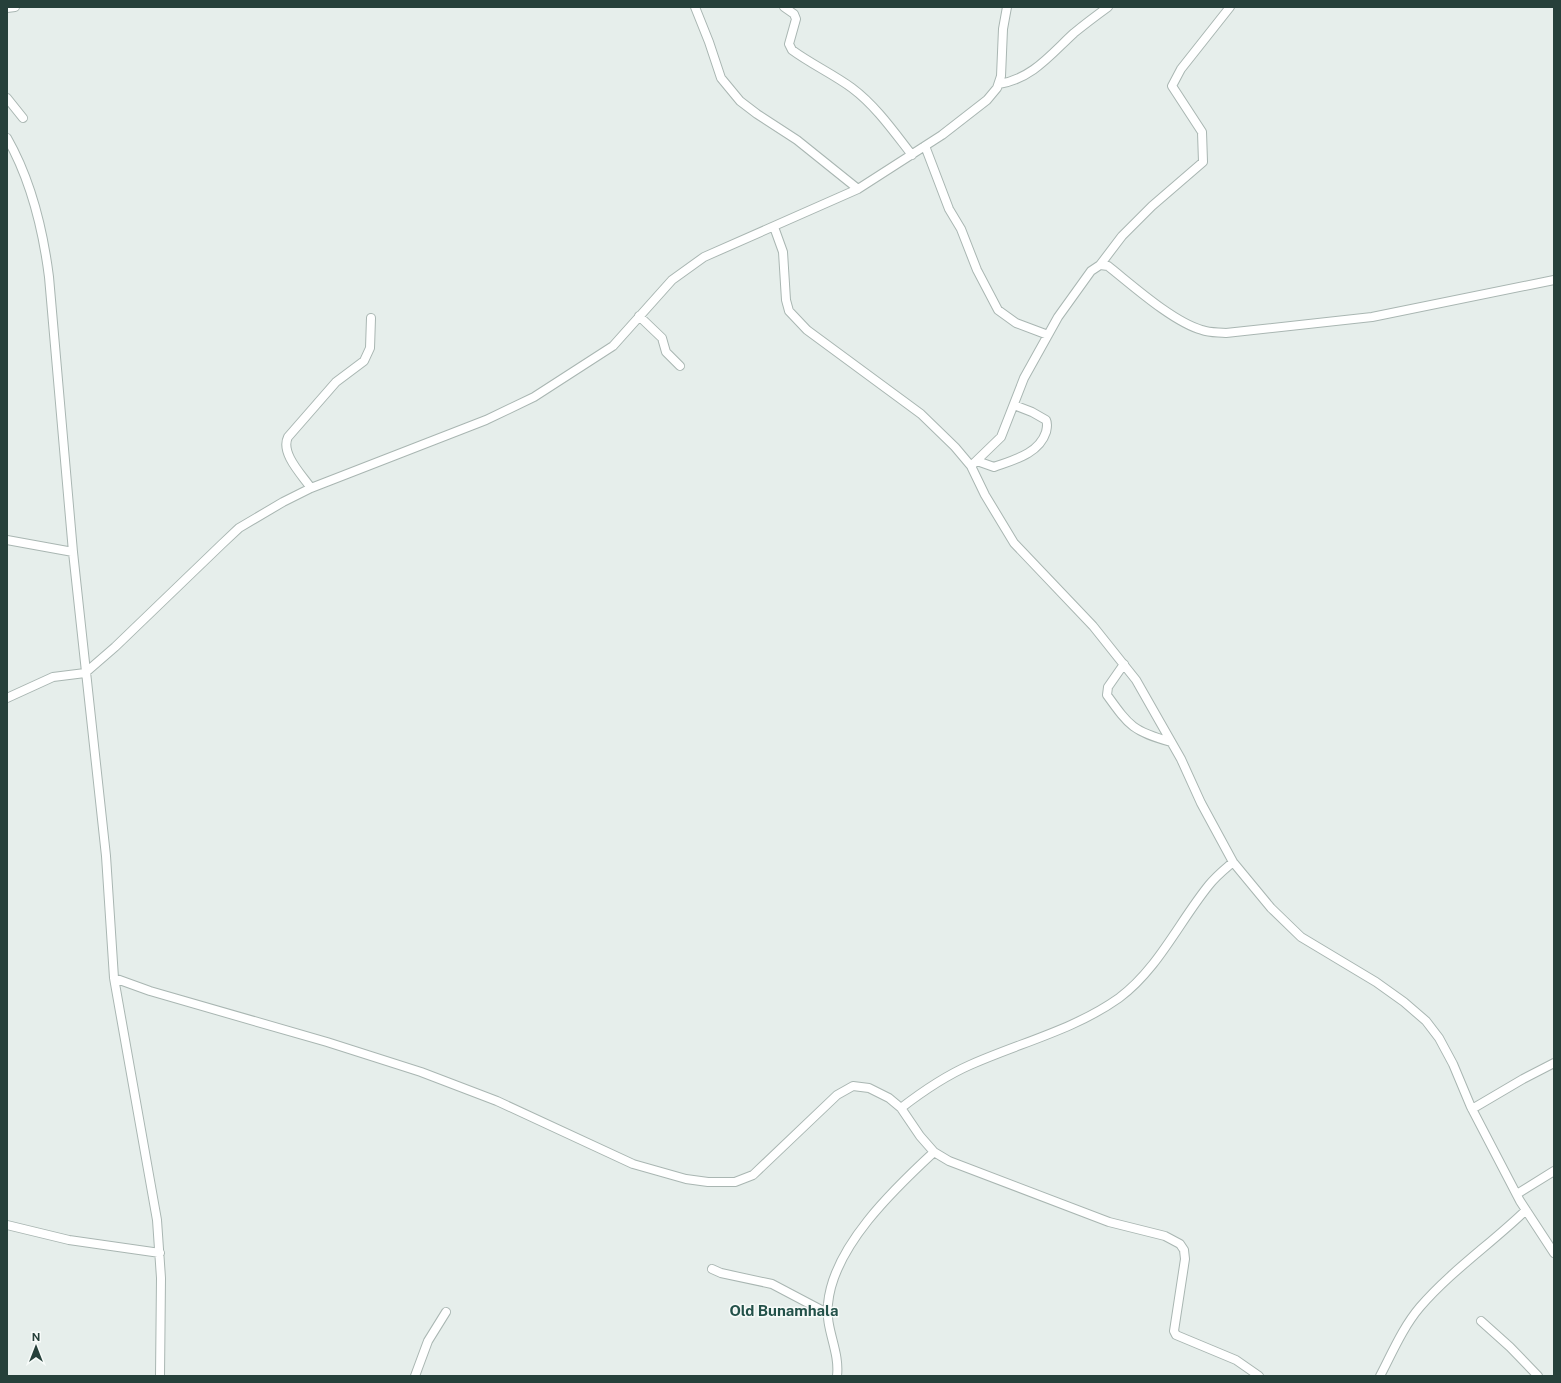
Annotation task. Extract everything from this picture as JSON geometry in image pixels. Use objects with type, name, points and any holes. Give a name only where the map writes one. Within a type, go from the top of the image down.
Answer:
[{"type":"street","points":[[7,8],[15,7]]},
{"type":"street","points":[[784,7],[794,14],[796,19],[790,47],[798,54],[827,71],[859,94],[889,125],[912,155]]},
{"type":"street","points":[[7,698],[53,677],[85,673],[239,528],[283,502],[311,488],[486,420],[534,397],[613,346],[672,280],[704,257],[858,190],[926,146],[965,119],[987,100],[999,84],[1002,65],[1003,29],[1007,7]]},
{"type":"street","points":[[999,84],[1017,80],[1035,70],[1075,32],[1108,7]]},
{"type":"street","points":[[974,464],[1001,437],[1024,378],[1058,317],[1091,271],[1100,265],[1122,236],[1152,206],[1203,162],[1202,132],[1172,86],[1181,70],[1230,7]]},
{"type":"street","points":[[697,8],[721,78],[740,101],[797,140],[858,190]]},
{"type":"street","points":[[7,98],[23,118]]},
{"type":"street","points":[[7,138],[33,202],[44,241],[51,299],[85,673],[106,856],[114,978],[157,1220],[160,1253],[160,1376]]},
{"type":"street","points":[[926,146],[950,209],[961,229],[977,270],[998,310],[1004,317],[1048,335]]},
{"type":"street","points":[[774,227],[784,252],[786,300],[789,311],[807,330],[920,414],[974,464],[988,501],[1014,543],[1093,626],[1140,686],[1181,759],[1201,803],[1233,862],[1271,908],[1301,936],[1376,982],[1426,1020],[1439,1038],[1453,1064],[1472,1109],[1517,1194],[1554,1253]]},
{"type":"street","points":[[1100,265],[1108,266],[1164,309],[1193,327],[1208,332],[1226,333],[1372,317],[1554,280]]},
{"type":"street","points":[[639,316],[662,338],[666,352],[680,366]]},
{"type":"street","points":[[311,488],[287,452],[286,442],[292,431],[336,382],[364,361],[370,348],[371,318]]},
{"type":"street","points":[[974,464],[994,467],[1030,452],[1044,438],[1048,425],[1046,420],[1032,412],[1014,405]]},
{"type":"street","points":[[7,540],[73,552]]},
{"type":"street","points":[[1124,664],[1108,687],[1107,695],[1122,716],[1136,730],[1171,742]]},
{"type":"street","points":[[901,1108],[935,1083],[970,1065],[1075,1022],[1105,1007],[1119,997],[1134,985],[1147,970],[1190,914],[1208,885],[1233,862]]},
{"type":"street","points":[[114,978],[165,996],[327,1042],[421,1072],[497,1101],[633,1164],[686,1178],[723,1183],[735,1182],[753,1175],[837,1095],[853,1086],[869,1088],[889,1098],[901,1108],[920,1136],[934,1152],[970,1170],[1071,1209],[1122,1227],[1165,1236],[1180,1244],[1184,1250],[1185,1259],[1174,1331],[1176,1335],[1236,1360],[1259,1376]]},
{"type":"street","points":[[1472,1109],[1523,1079],[1554,1063]]},
{"type":"street","points":[[837,1376],[837,1358],[830,1334],[827,1313],[830,1291],[850,1248],[879,1206],[934,1152]]},
{"type":"street","points":[[1517,1194],[1554,1172]]},
{"type":"street","points":[[1380,1376],[1404,1331],[1420,1308],[1438,1289],[1526,1210]]},
{"type":"street","points":[[7,1225],[69,1240],[160,1253]]},
{"type":"street","points":[[712,1269],[721,1274],[772,1284],[827,1313]]},
{"type":"street","points":[[416,1376],[428,1342],[446,1312]]},
{"type":"street","points":[[1481,1321],[1510,1347],[1538,1376]]},
{"type":"district","name":"Old Bunamhala","points":[[784,1310]]}]
